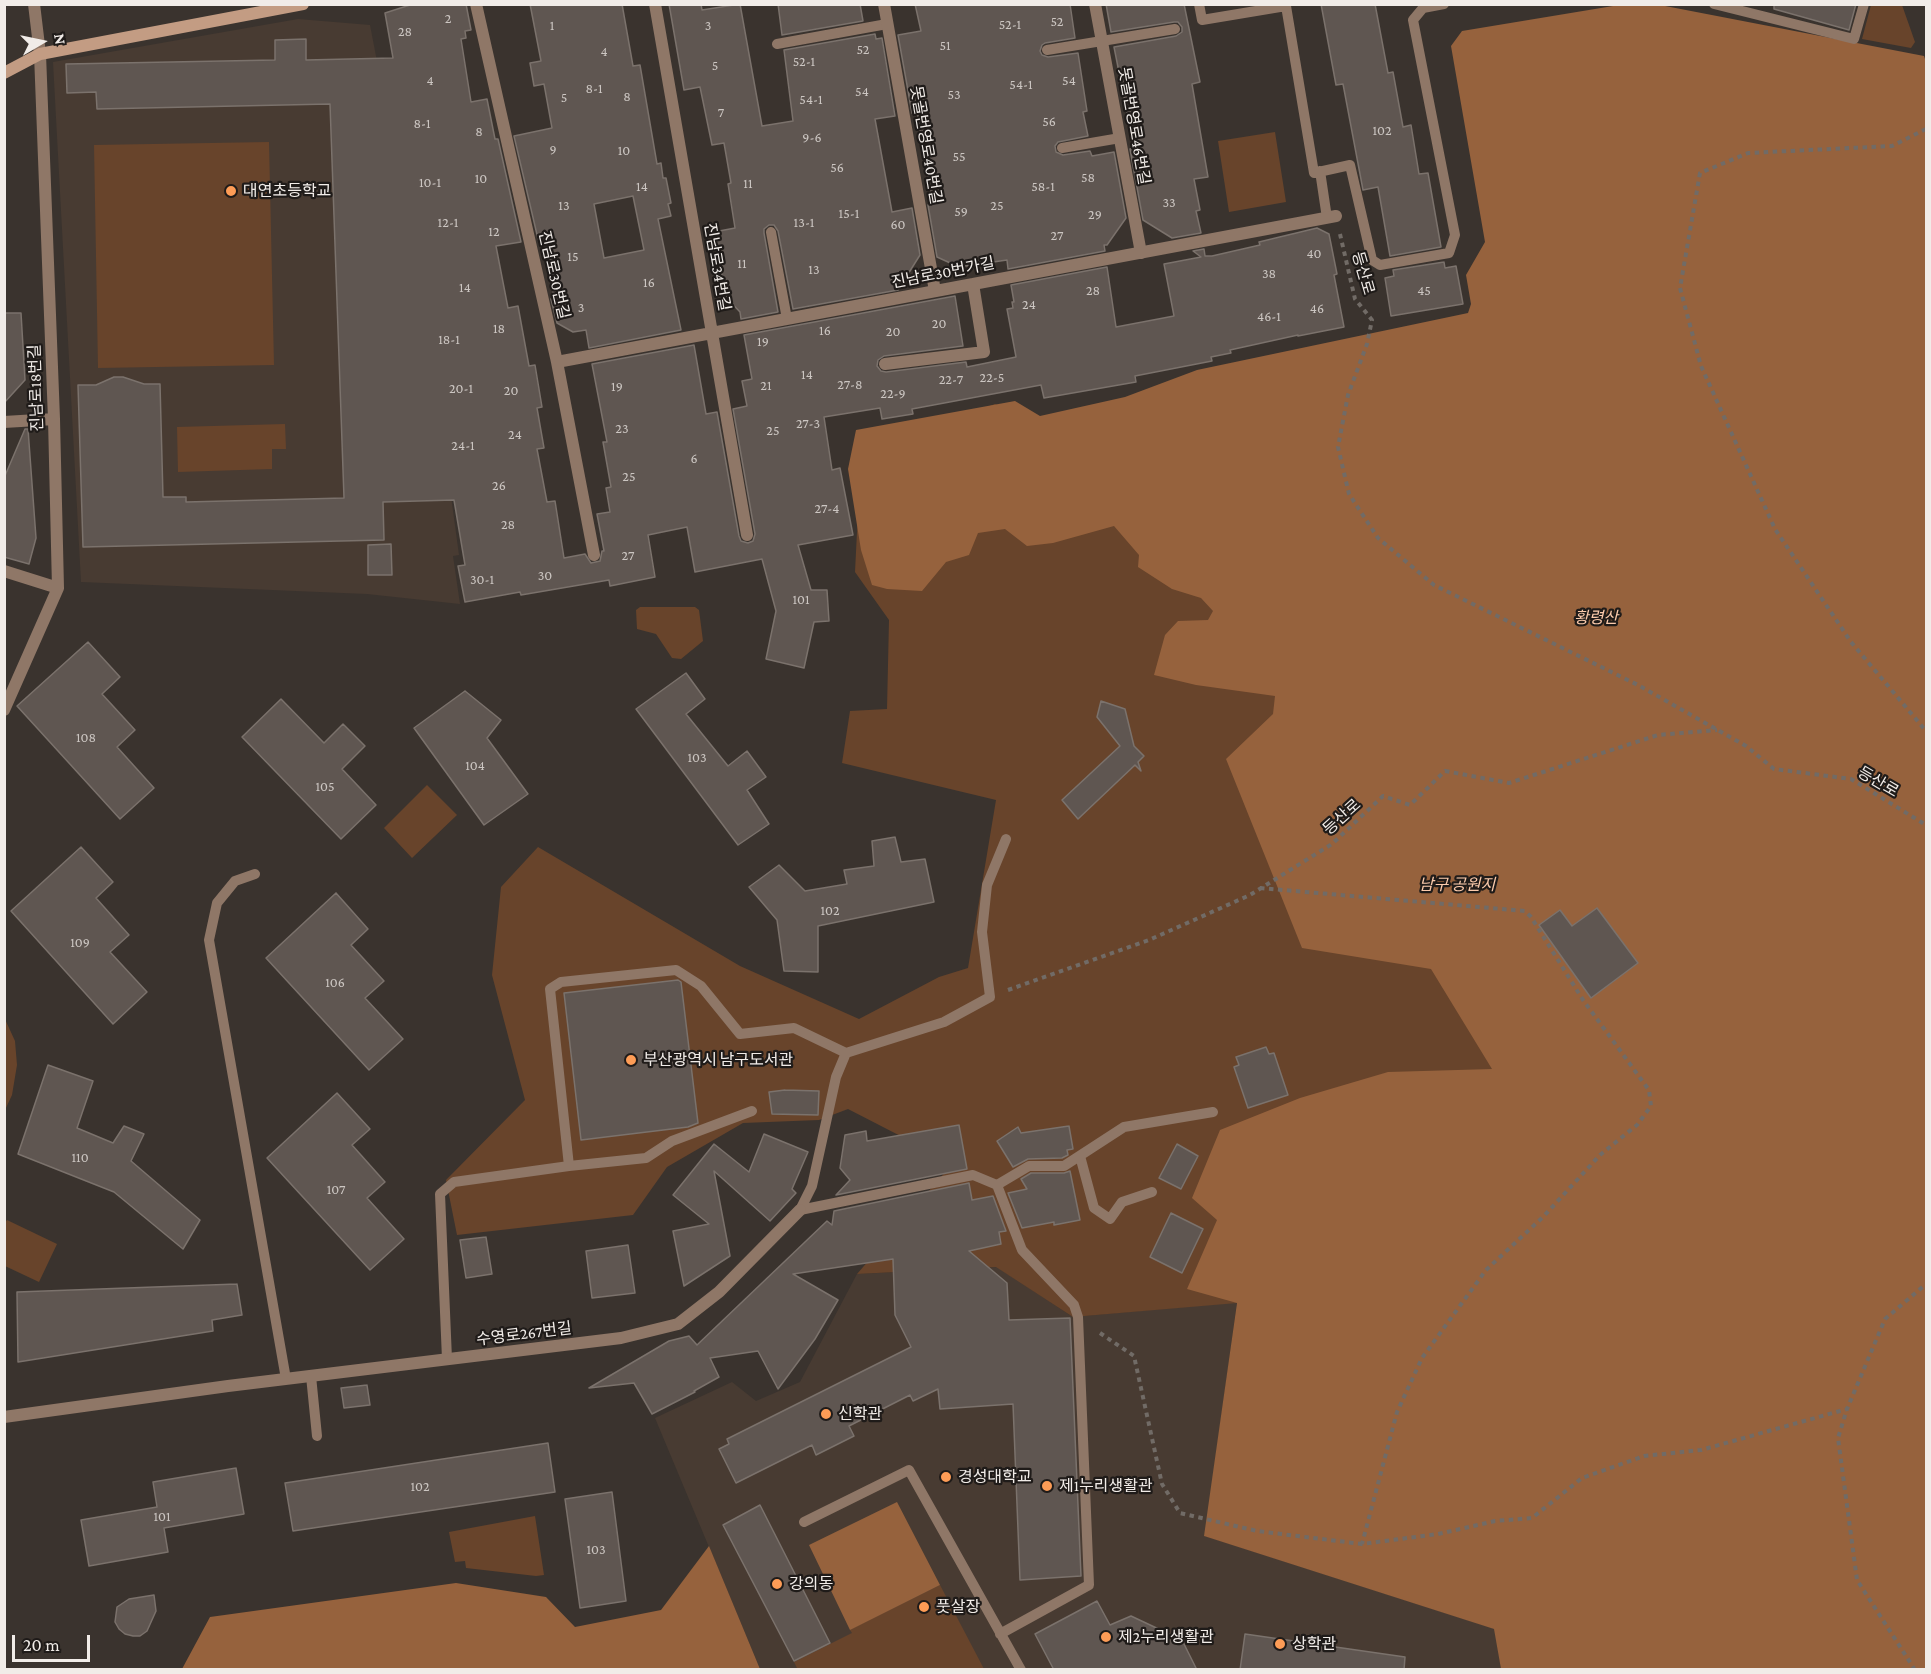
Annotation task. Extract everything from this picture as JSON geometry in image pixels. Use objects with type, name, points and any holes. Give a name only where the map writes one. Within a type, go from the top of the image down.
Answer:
[{"type":"main road","points":[[4,73],[40,54],[263,9],[303,4]]},
{"type":"street","name":"진남로18번길","points":[[4,711],[58,588],[40,54],[34,4]]},
{"type":"street","name":"진남로30번길","points":[[476,4],[557,362],[594,555]]},
{"type":"street","name":"진남로34번길","points":[[655,4],[747,535]]},
{"type":"street","name":"못골번영로40번길","points":[[884,4],[935,291]]},
{"type":"street","name":"못골번영로46번길","points":[[1095,4],[1141,253]]},
{"type":"street","name":"진남로30번가길","points":[[557,362],[1331,217]]},
{"type":"street","points":[[885,364],[984,352],[973,284]]},
{"type":"street","points":[[4,422],[54,419]]},
{"type":"street","points":[[4,571],[58,588]]},
{"type":"street","name":"수영로267번길","points":[[4,1417],[286,1379],[621,1338],[678,1324],[719,1292],[800,1210]]},
{"type":"lane","points":[[1199,4],[1202,20],[1286,6],[1314,173],[1350,165],[1372,260],[1380,265],[1449,253],[1455,236],[1413,20],[1423,8],[1444,4]]},
{"type":"lane","points":[[1714,4],[1854,39],[1863,4]]},
{"type":"lane","points":[[777,44],[887,24]]},
{"type":"lane","points":[[1047,50],[1175,29]]},
{"type":"lane","points":[[1062,148],[1120,138]]},
{"type":"lane","points":[[1320,171],[1331,217]]},
{"type":"lane","points":[[771,232],[787,319]]},
{"type":"lane","points":[[569,1166],[550,989],[561,982],[676,970],[701,986],[740,1034],[794,1028],[846,1053],[944,1022],[990,997],[982,932],[987,885],[1006,839]]},
{"type":"lane","points":[[255,874],[235,881],[217,903],[209,940],[286,1379]]},
{"type":"lane","points":[[800,1210],[812,1186],[836,1077],[846,1053]]},
{"type":"lane","points":[[447,1359],[440,1194],[454,1182],[646,1158],[672,1141],[752,1111]]},
{"type":"lane","points":[[997,1185],[1029,1166],[1065,1166],[1124,1127],[1213,1112]]},
{"type":"lane","points":[[1080,1156],[1094,1208],[1110,1219],[1122,1202],[1152,1192]]},
{"type":"lane","points":[[800,1210],[973,1174],[997,1185],[1022,1250],[1074,1305],[1078,1317],[1089,1585],[1000,1634]]},
{"type":"lane","points":[[311,1376],[317,1436]]},
{"type":"lane","points":[[804,1522],[909,1470],[1021,1670]]},
{"type":"path","points":[[1926,129],[1892,146],[1748,153],[1700,173],[1680,288],[1701,366],[1775,529],[1851,642],[1926,731]]},
{"type":"path","name":"등산로","points":[[1331,217],[1355,299],[1372,320],[1367,344],[1348,394],[1338,447],[1349,494],[1378,538],[1434,585],[1638,685],[1746,746],[1774,769],[1851,779],[1926,825]]},
{"type":"path","name":"등산로","points":[[990,997],[1149,940],[1260,888],[1332,844],[1383,796],[1410,805],[1445,771],[1509,783],[1658,735],[1717,730]]},
{"type":"path","points":[[1260,888],[1525,911],[1583,1000],[1649,1090],[1651,1106],[1637,1125],[1600,1155],[1544,1217],[1486,1270],[1422,1358],[1397,1412],[1362,1544]]},
{"type":"path","points":[[1915,1670],[1857,1580],[1838,1438],[1847,1409],[1885,1319],[1926,1284]]},
{"type":"path","points":[[1100,1333],[1134,1356],[1162,1484],[1180,1513],[1257,1531],[1362,1544],[1438,1534],[1495,1521],[1532,1518],[1582,1478],[1644,1456],[1701,1450],[1847,1409]]},
{"type":"shaded area","name":"대연초등학교","points":[[298,19],[370,25],[427,320],[459,555],[453,556],[460,604],[367,594],[81,582],[53,62]]},
{"type":"shaded area","name":"경성대학교","points":[[997,1267],[1073,1317],[1237,1302],[1205,1536],[1495,1629],[1501,1669],[760,1669],[655,1418],[732,1382],[756,1401],[800,1382],[857,1274]]},
{"type":"green space","name":"황령산","points":[[1619,5],[1660,5],[1924,56],[1926,62],[1926,1669],[1501,1669],[1494,1629],[1204,1536],[1237,1303],[1187,1289],[1217,1220],[1192,1198],[1220,1130],[1300,1098],[1388,1072],[1492,1069],[1431,969],[1302,948],[1226,759],[1273,714],[1275,696],[1196,685],[1154,675],[1165,635],[1178,621],[1208,620],[1213,611],[1201,598],[1172,589],[1138,567],[1139,555],[1114,526],[1053,543],[1027,546],[1005,529],[978,533],[969,555],[946,562],[922,591],[887,589],[872,585],[861,550],[848,469],[856,430],[1015,401],[1040,416],[1125,397],[1197,370],[1468,313],[1471,304],[1466,275],[1485,242],[1451,46],[1462,31]]},
{"type":"green space","points":[[1871,5],[1902,5],[1915,42],[1911,48],[1862,39]]},
{"type":"green space","points":[[1275,132],[1286,202],[1229,212],[1218,141]]},
{"type":"green space","points":[[269,142],[274,365],[98,368],[94,145]]},
{"type":"green space","name":"남구 공원지","points":[[995,404],[1073,442],[1165,412],[1926,1484],[1270,1500],[1237,1303],[1073,1317],[996,1267],[857,1274],[953,1163],[848,1109],[819,1120],[743,1123],[667,1167],[633,1215],[457,1235],[446,1180],[525,1100],[492,975],[501,887],[538,847],[740,966],[859,1019],[939,977],[968,968],[996,800],[842,763],[850,711],[887,709],[889,620],[855,572],[861,451]]},
{"type":"green space","points":[[285,424],[286,449],[272,449],[272,469],[178,472],[177,427]]},
{"type":"green space","points":[[640,607],[695,607],[699,610],[703,641],[681,659],[672,658],[656,634],[637,629],[636,610]]},
{"type":"green space","points":[[427,785],[457,815],[412,858],[384,828]]},
{"type":"green space","points":[[4,1017],[15,1041],[17,1065],[12,1095],[5,1110]]},
{"type":"green space","points":[[7,1220],[57,1244],[39,1282],[5,1266],[4,1224]]},
{"type":"green space","points":[[897,1502],[940,1585],[850,1630],[809,1545]]},
{"type":"green space","points":[[535,1516],[544,1575],[466,1568],[465,1561],[455,1562],[449,1532]]},
{"type":"green space","points":[[709,1546],[760,1669],[182,1669],[210,1617],[456,1583],[546,1597],[575,1627],[661,1610]]},
{"type":"green space","name":"풋살장","points":[[940,1585],[984,1669],[798,1670],[794,1662],[852,1633],[850,1630],[853,1628]]},
{"type":"building","points":[[413,4],[466,4],[471,30],[465,31],[466,38],[461,39],[471,102],[487,99],[521,242],[496,246],[508,308],[518,306],[529,366],[535,365],[542,407],[537,408],[544,448],[537,449],[547,502],[555,501],[564,558],[585,554],[591,563],[600,561],[602,551],[604,551],[597,514],[610,512],[606,488],[611,487],[603,442],[607,442],[592,364],[694,345],[706,414],[717,412],[739,536],[741,541],[748,543],[753,541],[755,534],[733,409],[747,406],[742,381],[752,379],[744,335],[955,296],[963,346],[884,356],[878,360],[877,366],[881,371],[886,372],[966,362],[967,367],[1016,357],[1007,309],[1013,308],[1012,302],[1014,302],[1011,285],[1107,267],[1116,327],[1174,316],[1164,264],[1201,257],[1193,251],[1204,249],[1205,256],[1212,256],[1317,228],[1329,234],[1344,327],[1230,350],[1231,353],[1211,357],[1212,361],[1135,376],[1136,382],[1044,398],[1041,385],[912,409],[913,414],[882,419],[880,408],[824,417],[832,470],[840,468],[853,535],[798,545],[811,590],[827,590],[829,621],[814,622],[804,668],[766,659],[776,611],[762,559],[695,572],[687,527],[648,535],[655,577],[610,586],[609,580],[465,602],[458,566],[465,565],[454,500],[383,502],[384,540],[83,547],[78,385],[96,385],[114,377],[123,377],[144,384],[160,384],[163,497],[186,497],[186,502],[344,498],[330,104],[97,109],[96,92],[67,93],[66,64],[275,60],[275,40],[306,39],[306,60],[393,58],[385,13]]},
{"type":"building","points":[[530,4],[622,4],[633,66],[640,65],[657,164],[661,163],[671,203],[668,204],[671,216],[658,219],[681,330],[589,348],[586,330],[573,332],[557,323],[551,299],[554,299],[553,292],[556,292],[546,237],[538,239],[514,136],[552,128],[544,84],[534,86],[530,63],[541,61]],"holes":[[[633,196],[644,250],[604,258],[594,204]]]},
{"type":"building","points":[[669,4],[701,4],[702,10],[740,4],[762,126],[793,121],[784,50],[875,34],[876,39],[882,38],[895,116],[875,119],[892,212],[912,208],[920,255],[898,290],[793,309],[778,231],[774,225],[769,225],[764,229],[764,233],[778,312],[741,319],[740,312],[726,297],[714,232],[735,228],[728,184],[731,183],[724,143],[712,145],[700,87],[684,90]]},
{"type":"building","points":[[778,4],[860,4],[863,21],[782,35]]},
{"type":"building","points":[[915,4],[1070,4],[1075,38],[1045,43],[1040,51],[1042,55],[1048,57],[1078,53],[1087,111],[1083,112],[1088,136],[1058,142],[1055,146],[1056,152],[1063,155],[1090,151],[1092,156],[1114,152],[1126,218],[1107,245],[1104,245],[1105,251],[1008,269],[1007,260],[959,267],[937,257],[928,205],[933,204],[917,112],[912,113],[898,35],[921,31]]},
{"type":"building","points":[[1106,4],[1184,4],[1200,82],[1192,84],[1208,177],[1194,179],[1200,210],[1196,211],[1201,233],[1172,238],[1143,220],[1130,149],[1134,148],[1114,47],[1176,36],[1182,32],[1182,27],[1178,22],[1174,22],[1111,32]]},
{"type":"building","points":[[1321,4],[1375,4],[1388,73],[1393,72],[1403,127],[1411,125],[1419,174],[1428,173],[1441,247],[1390,256],[1378,187],[1363,190],[1343,84],[1336,85]]},
{"type":"building","points":[[1774,4],[1856,4],[1849,30],[1774,9]]},
{"type":"building","points":[[1444,262],[1445,268],[1456,266],[1463,304],[1391,316],[1385,278],[1394,276],[1393,270]]},
{"type":"building","points":[[4,313],[21,313],[25,380],[4,403]]},
{"type":"building","points":[[25,429],[28,429],[36,538],[29,564],[4,557],[4,478]]},
{"type":"building","points":[[391,544],[392,575],[368,575],[368,545]]},
{"type":"building","points":[[88,642],[120,677],[102,694],[135,730],[117,747],[154,788],[120,819],[17,706]]},
{"type":"building","points":[[686,673],[705,699],[686,714],[728,766],[747,751],[766,777],[747,790],[769,824],[738,845],[636,709]]},
{"type":"building","points":[[465,691],[501,720],[487,738],[528,794],[484,825],[414,728]]},
{"type":"building","points":[[281,699],[324,743],[343,724],[365,746],[342,769],[376,805],[341,839],[242,737]]},
{"type":"building","points":[[1101,701],[1125,709],[1134,746],[1144,756],[1138,762],[1141,771],[1135,765],[1078,819],[1062,800],[1120,746],[1097,717]]},
{"type":"building","points":[[895,837],[901,862],[925,859],[934,902],[818,926],[818,972],[784,971],[777,920],[749,887],[779,865],[805,891],[847,884],[844,870],[874,866],[872,841]]},
{"type":"building","points":[[81,847],[113,882],[96,898],[129,935],[110,952],[147,992],[113,1024],[11,911]]},
{"type":"building","points":[[336,893],[368,929],[351,945],[384,981],[365,998],[403,1039],[369,1070],[266,958]]},
{"type":"building","points":[[1597,908],[1638,963],[1591,998],[1539,925],[1560,910],[1572,926]]},
{"type":"building","name":"부산광역시 남구도서관","points":[[678,980],[681,982],[698,1123],[688,1127],[581,1140],[564,993]]},
{"type":"building","points":[[1266,1047],[1269,1054],[1274,1053],[1288,1095],[1248,1108],[1234,1067],[1239,1065],[1236,1057]]},
{"type":"building","points":[[48,1065],[93,1081],[77,1128],[113,1143],[124,1126],[144,1134],[131,1161],[200,1220],[183,1249],[114,1192],[18,1154]]},
{"type":"building","points":[[819,1091],[818,1115],[772,1114],[769,1092]]},
{"type":"building","points":[[337,1093],[370,1129],[352,1145],[385,1182],[367,1198],[404,1239],[370,1270],[267,1158]]},
{"type":"building","points":[[959,1125],[967,1169],[836,1195],[850,1180],[840,1168],[845,1135],[866,1131],[867,1141]]},
{"type":"building","points":[[1069,1126],[1073,1149],[1067,1150],[1068,1155],[1062,1158],[1028,1159],[1013,1167],[997,1141],[1018,1127],[1021,1133]]},
{"type":"building","points":[[764,1134],[808,1152],[792,1189],[796,1193],[770,1221],[714,1171],[730,1256],[684,1286],[673,1231],[709,1224],[673,1195],[714,1144],[749,1172]]},
{"type":"building","points":[[1177,1144],[1198,1156],[1181,1189],[1159,1178]]},
{"type":"building","points":[[1070,1171],[1080,1220],[1022,1228],[1008,1193],[1027,1189],[1021,1179],[1031,1173]]},
{"type":"building","points":[[969,1183],[972,1200],[993,1196],[1006,1231],[999,1232],[1001,1244],[969,1251],[1007,1283],[1009,1320],[1070,1318],[1081,1576],[1020,1580],[1013,1404],[940,1409],[938,1389],[913,1401],[910,1395],[849,1426],[854,1436],[816,1455],[812,1445],[736,1483],[719,1449],[729,1444],[727,1439],[911,1347],[895,1315],[893,1259],[793,1274],[838,1300],[815,1339],[778,1389],[758,1351],[710,1358],[719,1377],[652,1414],[634,1383],[589,1388],[669,1341],[689,1336],[697,1345],[827,1221],[832,1225],[834,1211]]},
{"type":"building","points":[[1171,1213],[1203,1229],[1182,1273],[1150,1257]]},
{"type":"building","points":[[486,1237],[492,1274],[466,1278],[460,1240]]},
{"type":"building","points":[[628,1245],[635,1293],[592,1298],[586,1251]]},
{"type":"building","points":[[237,1284],[242,1315],[212,1320],[213,1331],[18,1362],[17,1292]]},
{"type":"building","points":[[367,1385],[370,1405],[344,1408],[341,1388]]},
{"type":"building","points":[[548,1443],[555,1492],[293,1531],[285,1483]]},
{"type":"building","points":[[236,1468],[244,1514],[164,1528],[168,1552],[89,1566],[81,1520],[157,1507],[153,1482]]},
{"type":"building","points":[[612,1492],[626,1601],[580,1608],[565,1499]]},
{"type":"building","name":"강의동","points":[[760,1505],[830,1643],[794,1661],[723,1525]]},
{"type":"building","points":[[154,1595],[156,1611],[147,1631],[140,1636],[133,1636],[119,1629],[115,1622],[117,1607],[129,1599]]},
{"type":"building","name":"제2누리생활관","points":[[1097,1601],[1110,1625],[1131,1616],[1182,1640],[1197,1670],[1054,1670],[1035,1634]]},
{"type":"building","name":"상학관","points":[[1245,1634],[1405,1657],[1404,1670],[1240,1670]]},
{"type":"place","name":"대연초등학교","points":[[231,191]]},
{"type":"place","name":"부산광역시 남구도서관","points":[[631,1060]]},
{"type":"place","name":"신학관","points":[[826,1414]]},
{"type":"place","name":"경성대학교","points":[[946,1477]]},
{"type":"place","name":"제1누리생활관","points":[[1047,1486]]},
{"type":"place","name":"강의동","points":[[777,1584]]},
{"type":"place","name":"풋살장","points":[[924,1607]]},
{"type":"place","name":"제2누리생활관","points":[[1106,1637]]},
{"type":"place","name":"상학관","points":[[1280,1644]]}]
